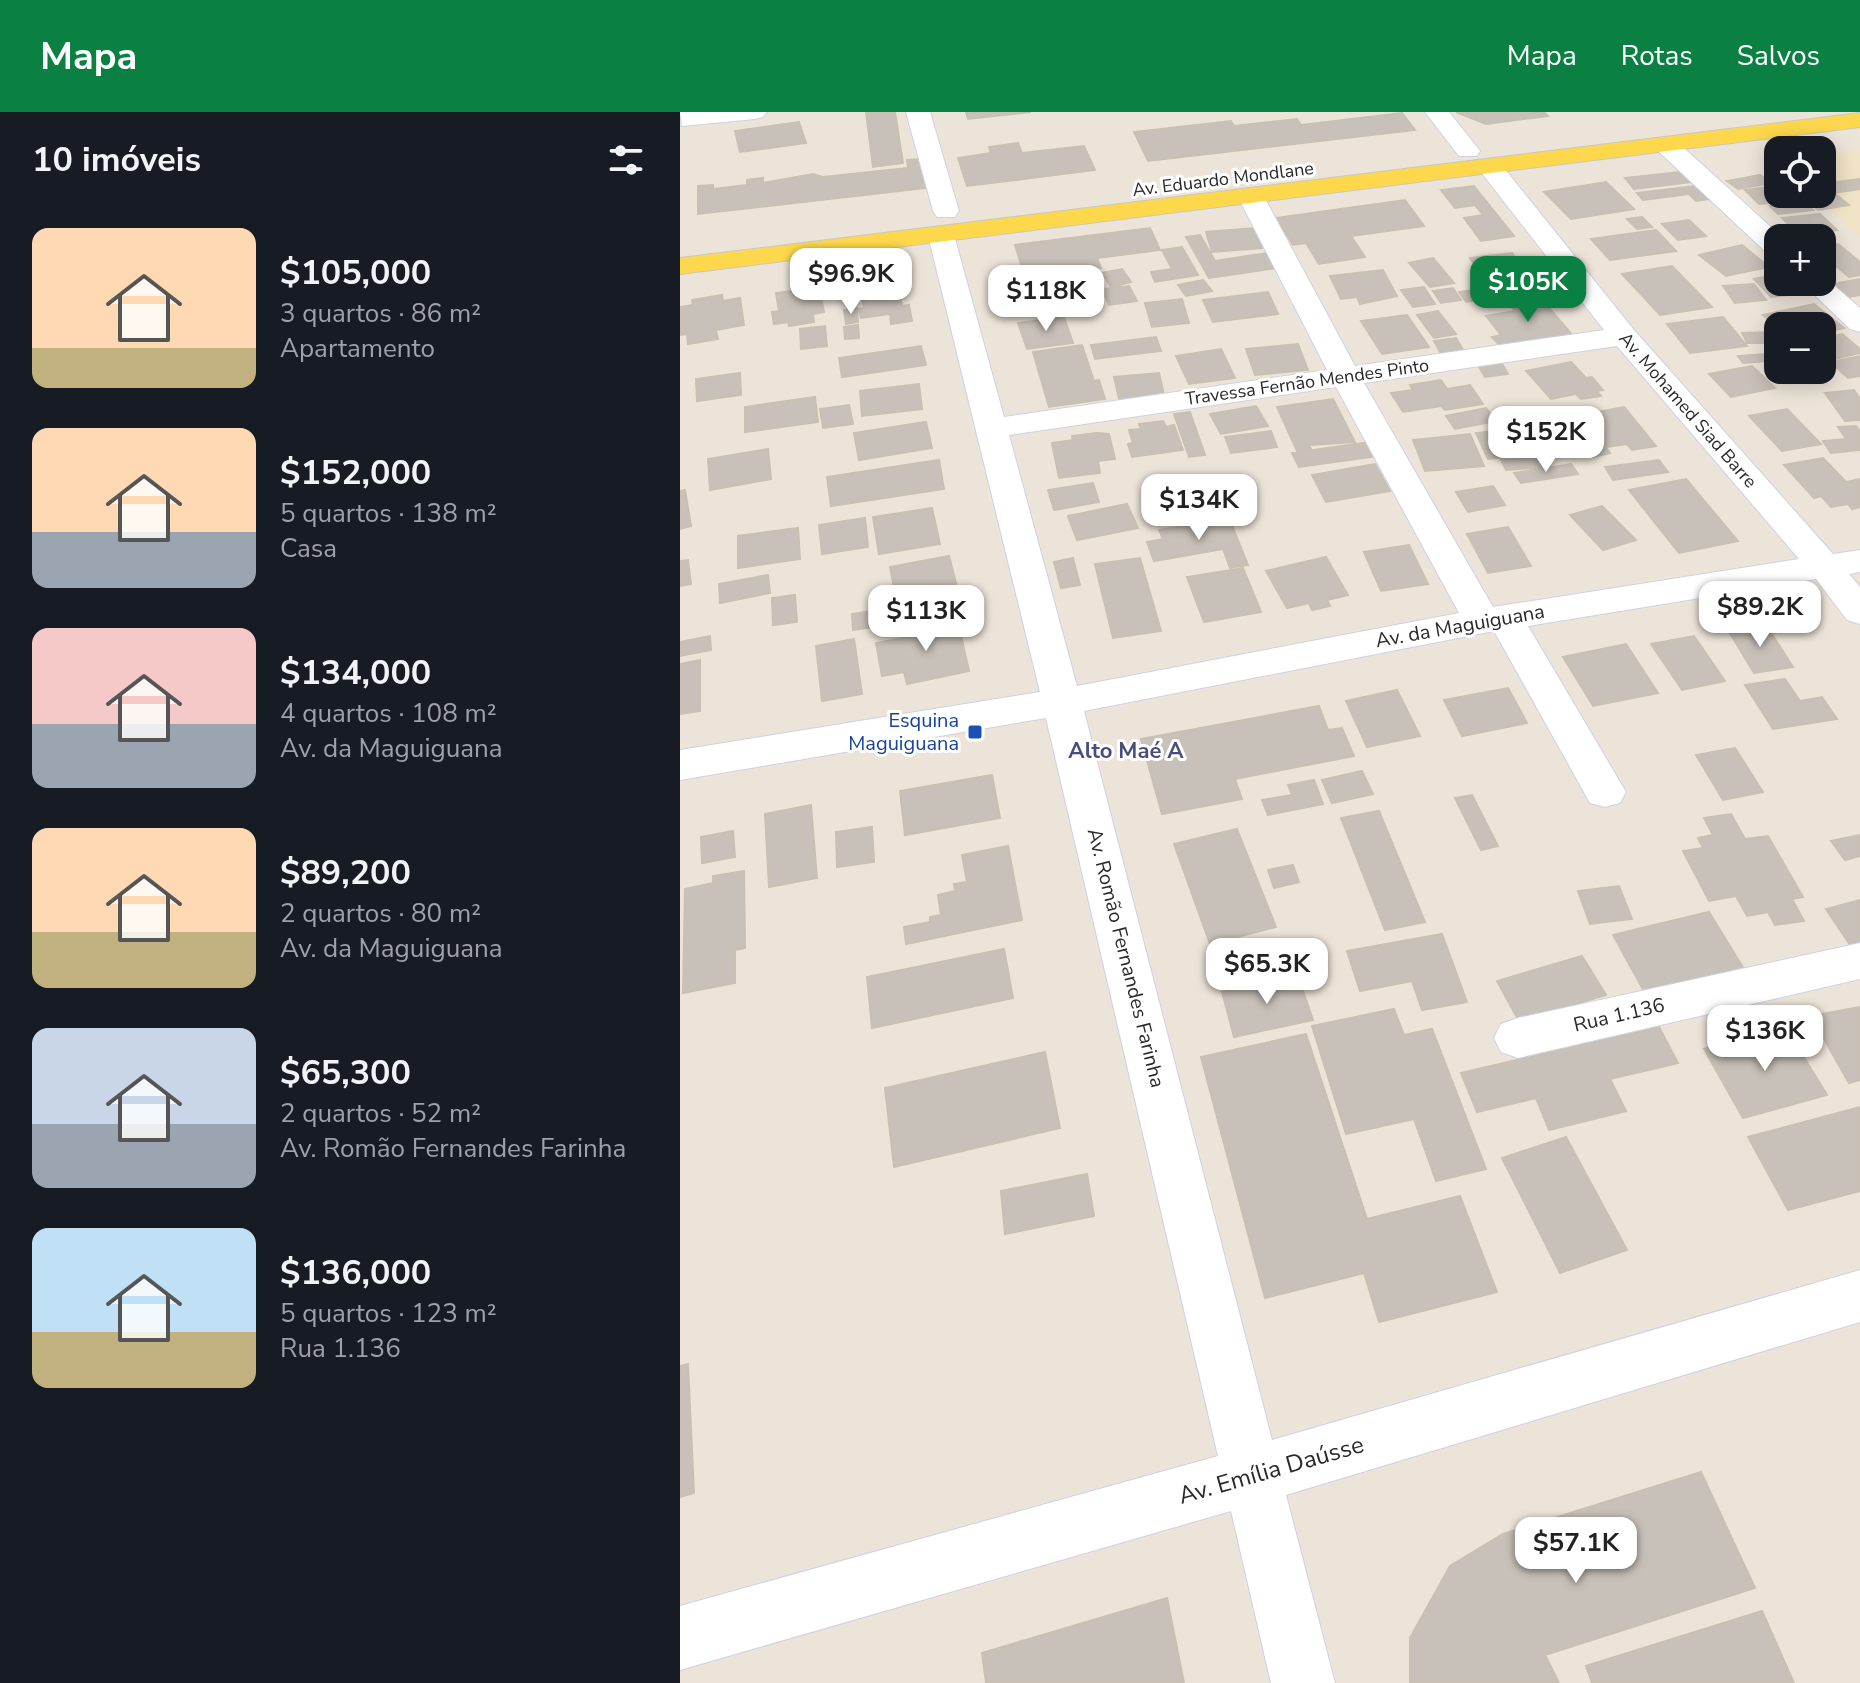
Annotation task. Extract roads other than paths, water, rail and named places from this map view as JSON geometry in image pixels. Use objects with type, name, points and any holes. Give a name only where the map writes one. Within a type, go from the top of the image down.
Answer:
[{"type":"main road","name":"Av. Eduardo Mondlane","points":[[680,243],[1250,195],[1766,112]]},
{"type":"main road","name":"Av. Eduardo Mondlane","points":[[943,223],[1479,159],[1665,144],[1860,120]]},
{"type":"main road","points":[[680,266],[896,241],[943,223]]},
{"type":"street","points":[[682,119],[755,112]]},
{"type":"street","name":"Av. Romão Fernandes Farinha","points":[[918,112],[991,428],[1062,702],[1303,1683]]},
{"type":"street","name":"Av. Mohamed Siad Barre","points":[[1437,112],[1624,336],[1843,565],[1860,612]]},
{"type":"street","points":[[1665,144],[1764,235]]},
{"type":"street","points":[[1250,195],[1345,376],[1493,619],[1605,792]]},
{"type":"street","points":[[1830,296],[1860,323]]},
{"type":"street","name":"Travessa Fernão Mendes Pinto","points":[[991,428],[1624,336]]},
{"type":"street","name":"Av. da Maguiguana","points":[[680,765],[1062,702],[1493,619],[1843,565]]},
{"type":"street","name":"Rua 1.136","points":[[1518,1038],[1860,961]]},
{"type":"street","name":"Av. Emília Daússe","points":[[680,1638],[1254,1475],[1860,1296]]},
{"type":"place","name":"Esquina Maguiguana","points":[[975,732]]},
{"type":"district","name":"Alto Maé A","points":[[1126,751]]}]
